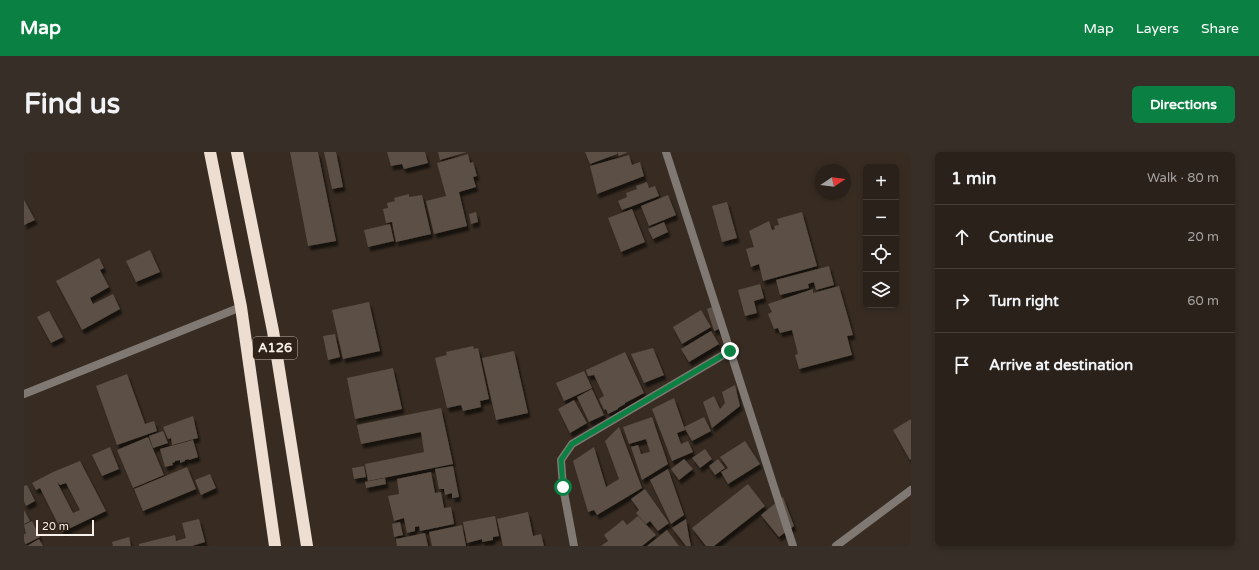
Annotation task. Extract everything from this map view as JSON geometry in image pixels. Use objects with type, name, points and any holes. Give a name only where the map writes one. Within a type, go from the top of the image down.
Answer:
[{"type":"highway","name":"A126","points":[[210,152],[241,307],[275,546]]},
{"type":"highway","name":"A126","points":[[237,152],[273,331],[307,546]]},
{"type":"street","points":[[666,152],[793,546]]},
{"type":"street","points":[[24,394],[241,307]]},
{"type":"street","points":[[574,546],[563,487],[561,460],[572,444],[730,351]]},
{"type":"street","points":[[836,546],[911,490]]},
{"type":"building","points":[[290,152],[318,152],[336,241],[308,246]]},
{"type":"building","points":[[324,152],[336,152],[343,187],[332,189]]},
{"type":"building","points":[[387,152],[425,152],[428,163],[404,169],[402,164],[391,166]]},
{"type":"building","points":[[438,152],[467,152],[440,160]]},
{"type":"building","points":[[585,152],[617,152],[617,154],[590,164]]},
{"type":"building","points":[[617,152],[628,152],[619,156]]},
{"type":"building","points":[[468,154],[470,163],[473,162],[477,176],[473,177],[476,187],[459,192],[467,226],[434,234],[426,201],[446,196],[437,163]]},
{"type":"building","points":[[629,155],[632,165],[640,162],[644,176],[597,194],[590,166]]},
{"type":"building","points":[[647,182],[649,188],[655,186],[659,196],[622,210],[618,201],[627,197],[626,193],[637,189],[636,186]]},
{"type":"building","points":[[409,194],[409,197],[422,195],[431,234],[396,242],[392,222],[386,223],[383,209],[388,208],[387,203],[395,201],[394,198]]},
{"type":"building","points":[[668,195],[676,215],[649,226],[641,206]]},
{"type":"building","points":[[24,200],[35,220],[24,225]]},
{"type":"building","points":[[727,202],[737,238],[722,242],[712,206]]},
{"type":"building","points":[[632,209],[645,242],[621,252],[608,218]]},
{"type":"building","points":[[476,212],[478,222],[471,224],[469,214]]},
{"type":"building","points":[[802,212],[817,266],[763,281],[759,264],[751,267],[746,249],[754,247],[749,231],[769,221],[772,230],[775,229],[774,226],[779,225],[777,219]]},
{"type":"building","points":[[664,222],[668,232],[653,239],[648,229]]},
{"type":"building","points":[[390,224],[394,241],[368,247],[364,230]]},
{"type":"building","points":[[150,250],[160,272],[136,282],[126,261]]},
{"type":"building","points":[[99,258],[104,268],[100,270],[109,287],[90,298],[93,304],[113,294],[120,309],[82,330],[56,281]]},
{"type":"building","points":[[829,266],[834,285],[816,290],[814,282],[808,284],[809,288],[780,295],[776,280]]},
{"type":"building","points":[[760,284],[764,298],[754,301],[757,313],[745,316],[738,290]]},
{"type":"building","points":[[839,286],[853,335],[847,336],[852,355],[799,369],[795,355],[798,354],[792,330],[780,333],[778,328],[774,329],[768,314],[772,312],[768,304],[813,289],[813,293]]},
{"type":"building","points":[[369,302],[380,351],[343,359],[332,310]]},
{"type":"building","points":[[712,307],[719,329],[714,331],[707,309]]},
{"type":"building","points":[[701,310],[711,327],[682,344],[673,327]]},
{"type":"building","points":[[49,311],[63,337],[51,343],[37,317]]},
{"type":"building","points":[[711,331],[719,344],[689,362],[681,349]]},
{"type":"building","points":[[335,334],[340,357],[328,360],[323,336]]},
{"type":"building","points":[[473,346],[474,349],[478,348],[489,399],[480,401],[481,407],[463,411],[461,405],[447,408],[435,358],[447,355],[446,352]]},
{"type":"building","points":[[653,348],[664,375],[644,383],[631,354]]},
{"type":"building","points":[[514,351],[528,413],[496,420],[482,358]]},
{"type":"building","points":[[625,352],[644,393],[608,414],[606,409],[604,410],[599,399],[604,396],[594,375],[588,376],[586,370]]},
{"type":"building","points":[[393,368],[402,409],[355,419],[347,378]]},
{"type":"building","points":[[584,371],[592,388],[564,401],[556,383]]},
{"type":"building","points":[[127,374],[145,424],[154,421],[157,431],[117,445],[96,386]]},
{"type":"building","points":[[735,385],[740,406],[712,428],[703,402],[714,396],[720,409],[725,403],[722,392]]},
{"type":"building","points":[[592,389],[604,415],[589,422],[577,397]]},
{"type":"building","points":[[674,398],[685,430],[677,433],[681,444],[688,441],[693,452],[672,461],[652,409]]},
{"type":"building","points":[[574,400],[587,423],[570,433],[558,409]]},
{"type":"building","points":[[441,408],[453,464],[368,481],[365,464],[424,452],[421,432],[361,444],[357,425]]},
{"type":"building","points":[[193,416],[198,438],[172,445],[171,438],[168,439],[163,427]]},
{"type":"building","points":[[652,417],[668,464],[642,480],[631,447],[638,445],[641,454],[650,452],[646,439],[629,444],[623,427]]},
{"type":"building","points":[[704,417],[711,431],[692,441],[684,427]]},
{"type":"building","points":[[911,419],[911,459],[910,460],[893,430]]},
{"type":"building","points":[[619,427],[642,488],[597,515],[594,510],[588,512],[573,461],[594,447],[606,487],[619,479],[605,441]]},
{"type":"building","points":[[163,431],[168,443],[153,448],[149,436]]},
{"type":"building","points":[[148,437],[164,475],[133,488],[117,450]]},
{"type":"building","points":[[193,440],[198,457],[185,460],[180,463],[180,460],[175,461],[172,463],[173,465],[165,467],[160,449]]},
{"type":"building","points":[[745,441],[760,464],[728,484],[721,472],[728,468],[720,457]]},
{"type":"building","points":[[110,447],[119,469],[102,476],[92,455]]},
{"type":"building","points":[[705,449],[712,459],[700,468],[692,458]]},
{"type":"building","points":[[684,459],[693,469],[679,480],[671,469]]},
{"type":"building","points":[[718,459],[725,468],[715,475],[709,466]]},
{"type":"building","points":[[80,461],[106,511],[62,532],[40,488],[36,490],[32,483],[53,472]],"holes":[[[57,482],[60,485],[66,483],[80,510],[73,513]]]},
{"type":"building","points":[[364,466],[366,477],[354,479],[352,468]]},
{"type":"building","points":[[453,466],[459,497],[452,498],[452,493],[445,495],[444,489],[439,489],[435,469]]},
{"type":"building","points":[[187,467],[196,489],[143,511],[134,489]]},
{"type":"building","points":[[668,469],[684,515],[671,524],[650,480]]},
{"type":"building","points":[[431,472],[435,493],[441,492],[444,508],[451,507],[454,524],[420,531],[419,526],[415,527],[415,531],[407,533],[404,518],[394,521],[388,496],[399,494],[397,479]]},
{"type":"building","points":[[210,474],[216,488],[201,495],[195,480]]},
{"type":"building","points":[[385,478],[386,484],[366,488],[365,482]]},
{"type":"building","points":[[748,484],[765,506],[714,546],[706,546],[692,528]]},
{"type":"building","points":[[27,485],[35,501],[26,506],[24,501],[24,486]]},
{"type":"building","points":[[645,489],[669,523],[658,531],[650,521],[646,524],[636,513],[639,510],[631,499]]},
{"type":"building","points":[[783,497],[794,526],[779,537],[761,515]]},
{"type":"building","points":[[24,510],[30,521],[24,524]]},
{"type":"building","points":[[528,512],[533,536],[541,534],[544,546],[503,546],[497,519]]},
{"type":"building","points":[[495,516],[499,536],[493,537],[493,540],[482,542],[482,539],[467,543],[463,522]]},
{"type":"building","points":[[638,516],[656,535],[642,546],[601,546],[608,541],[604,535],[623,520],[627,525]]},
{"type":"building","points":[[199,519],[205,542],[192,546],[139,546],[139,544],[175,535],[176,541],[186,538],[182,523]]},
{"type":"building","points":[[686,519],[691,546],[686,546],[672,528]]},
{"type":"building","points":[[32,521],[40,537],[24,545],[24,534],[26,534],[24,525]]},
{"type":"building","points":[[400,522],[403,535],[394,537],[392,524]]},
{"type":"building","points":[[462,525],[466,546],[432,546],[429,532]]},
{"type":"building","points":[[667,530],[679,546],[647,546]]},
{"type":"building","points":[[425,533],[428,546],[397,546],[396,539]]},
{"type":"building","points":[[129,537],[131,546],[113,546],[112,542]]},
{"type":"building","points":[[39,539],[43,546],[27,546]]},
{"type":"route","points":[[563,487],[561,460],[572,444],[730,351]]}]
